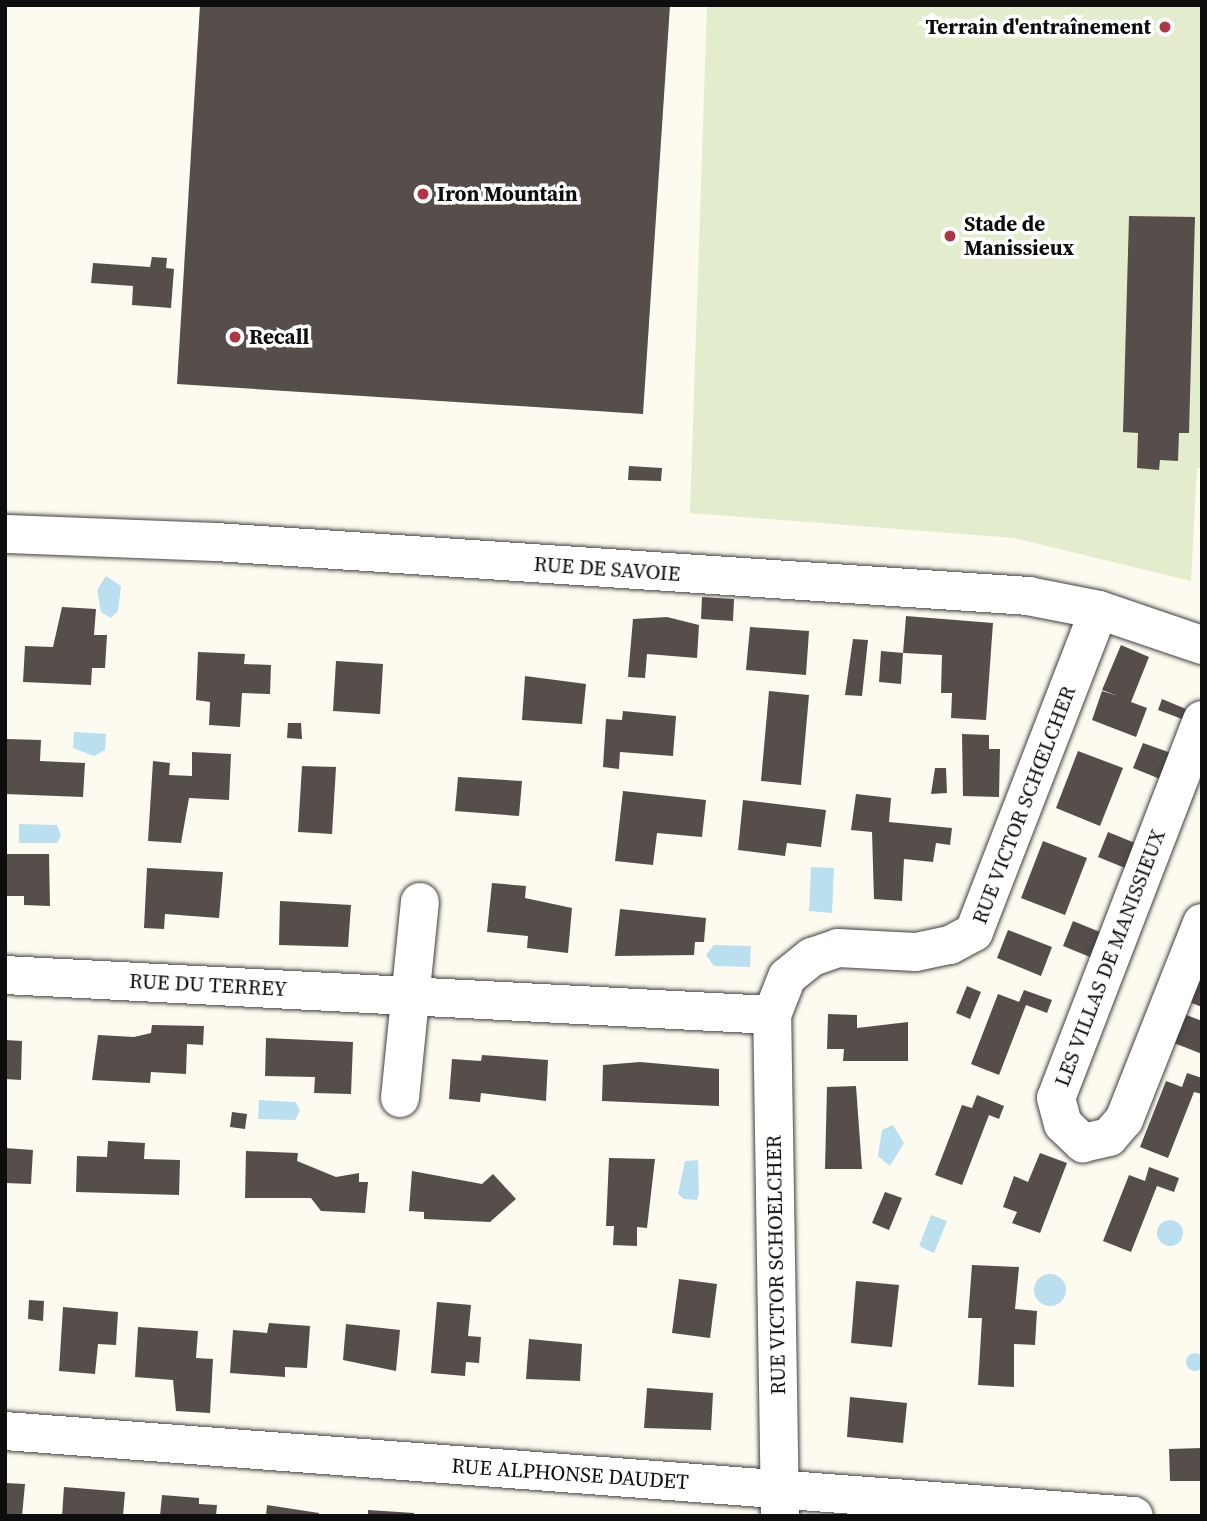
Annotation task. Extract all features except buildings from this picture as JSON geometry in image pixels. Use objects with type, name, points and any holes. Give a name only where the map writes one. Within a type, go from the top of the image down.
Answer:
[{"type":"street","name":"RUE DE SAVOIE","points":[[5,534],[216,541],[1028,596],[1099,610],[1202,645]]},
{"type":"street","name":"RUE VICTOR SCHŒLCHER","points":[[772,1015],[787,977],[812,957],[838,947],[916,952],[974,932],[1099,610]]},
{"type":"street","name":"LES VILLAS DE MANISSIEUX","points":[[1202,720],[1056,1098],[1063,1124],[1083,1143],[1109,1137],[1124,1119],[1202,923]]},
{"type":"street","points":[[400,1098],[420,902]]},
{"type":"street","name":"RUE DU TERREY","points":[[5,975],[772,1015]]},
{"type":"street","name":"RUE VICTOR SCHOELCHER","points":[[772,1015],[780,1503]]},
{"type":"street","name":"RUE ALPHONSE DAUDET","points":[[5,1432],[780,1503],[1134,1516]]},
{"type":"green space","name":"Stade de Manissieux","points":[[707,5],[1202,5],[1202,468],[1197,468],[1191,581],[1014,538],[690,513]]},
{"type":"water","points":[[106,576],[121,586],[118,611],[111,618],[101,612],[97,590]]},
{"type":"water","points":[[74,732],[106,734],[105,750],[94,756],[73,748]]},
{"type":"water","points":[[19,824],[57,825],[61,836],[57,843],[19,843]]},
{"type":"water","points":[[811,867],[834,868],[832,913],[809,911]]},
{"type":"water","points":[[714,945],[751,946],[750,967],[714,966],[706,955]]},
{"type":"water","points":[[259,1100],[296,1102],[300,1111],[295,1120],[258,1119]]},
{"type":"water","points":[[893,1125],[904,1143],[890,1166],[878,1156],[882,1130]]},
{"type":"water","points":[[698,1160],[697,1200],[684,1199],[678,1194],[685,1161]]},
{"type":"water","points":[[931,1215],[947,1221],[934,1253],[919,1246]]},
{"type":"water","points":[[1170,1220],[1179,1224],[1183,1233],[1179,1242],[1170,1246],[1161,1242],[1157,1233],[1161,1224]]},
{"type":"water","points":[[1050,1274],[1061,1279],[1066,1290],[1061,1301],[1050,1306],[1039,1301],[1034,1290],[1039,1279]]},
{"type":"water","points":[[1191,1353],[1199,1353],[1204,1362],[1202,1369],[1191,1371],[1186,1366],[1186,1358]]},
{"type":"place","name":"Terrain d'entraînement","points":[[1165,27]]},
{"type":"place","name":"Iron Mountain","points":[[423,194]]},
{"type":"place","name":"Stade de Manissieux","points":[[950,236]]},
{"type":"place","name":"Recall","points":[[235,337]]}]
